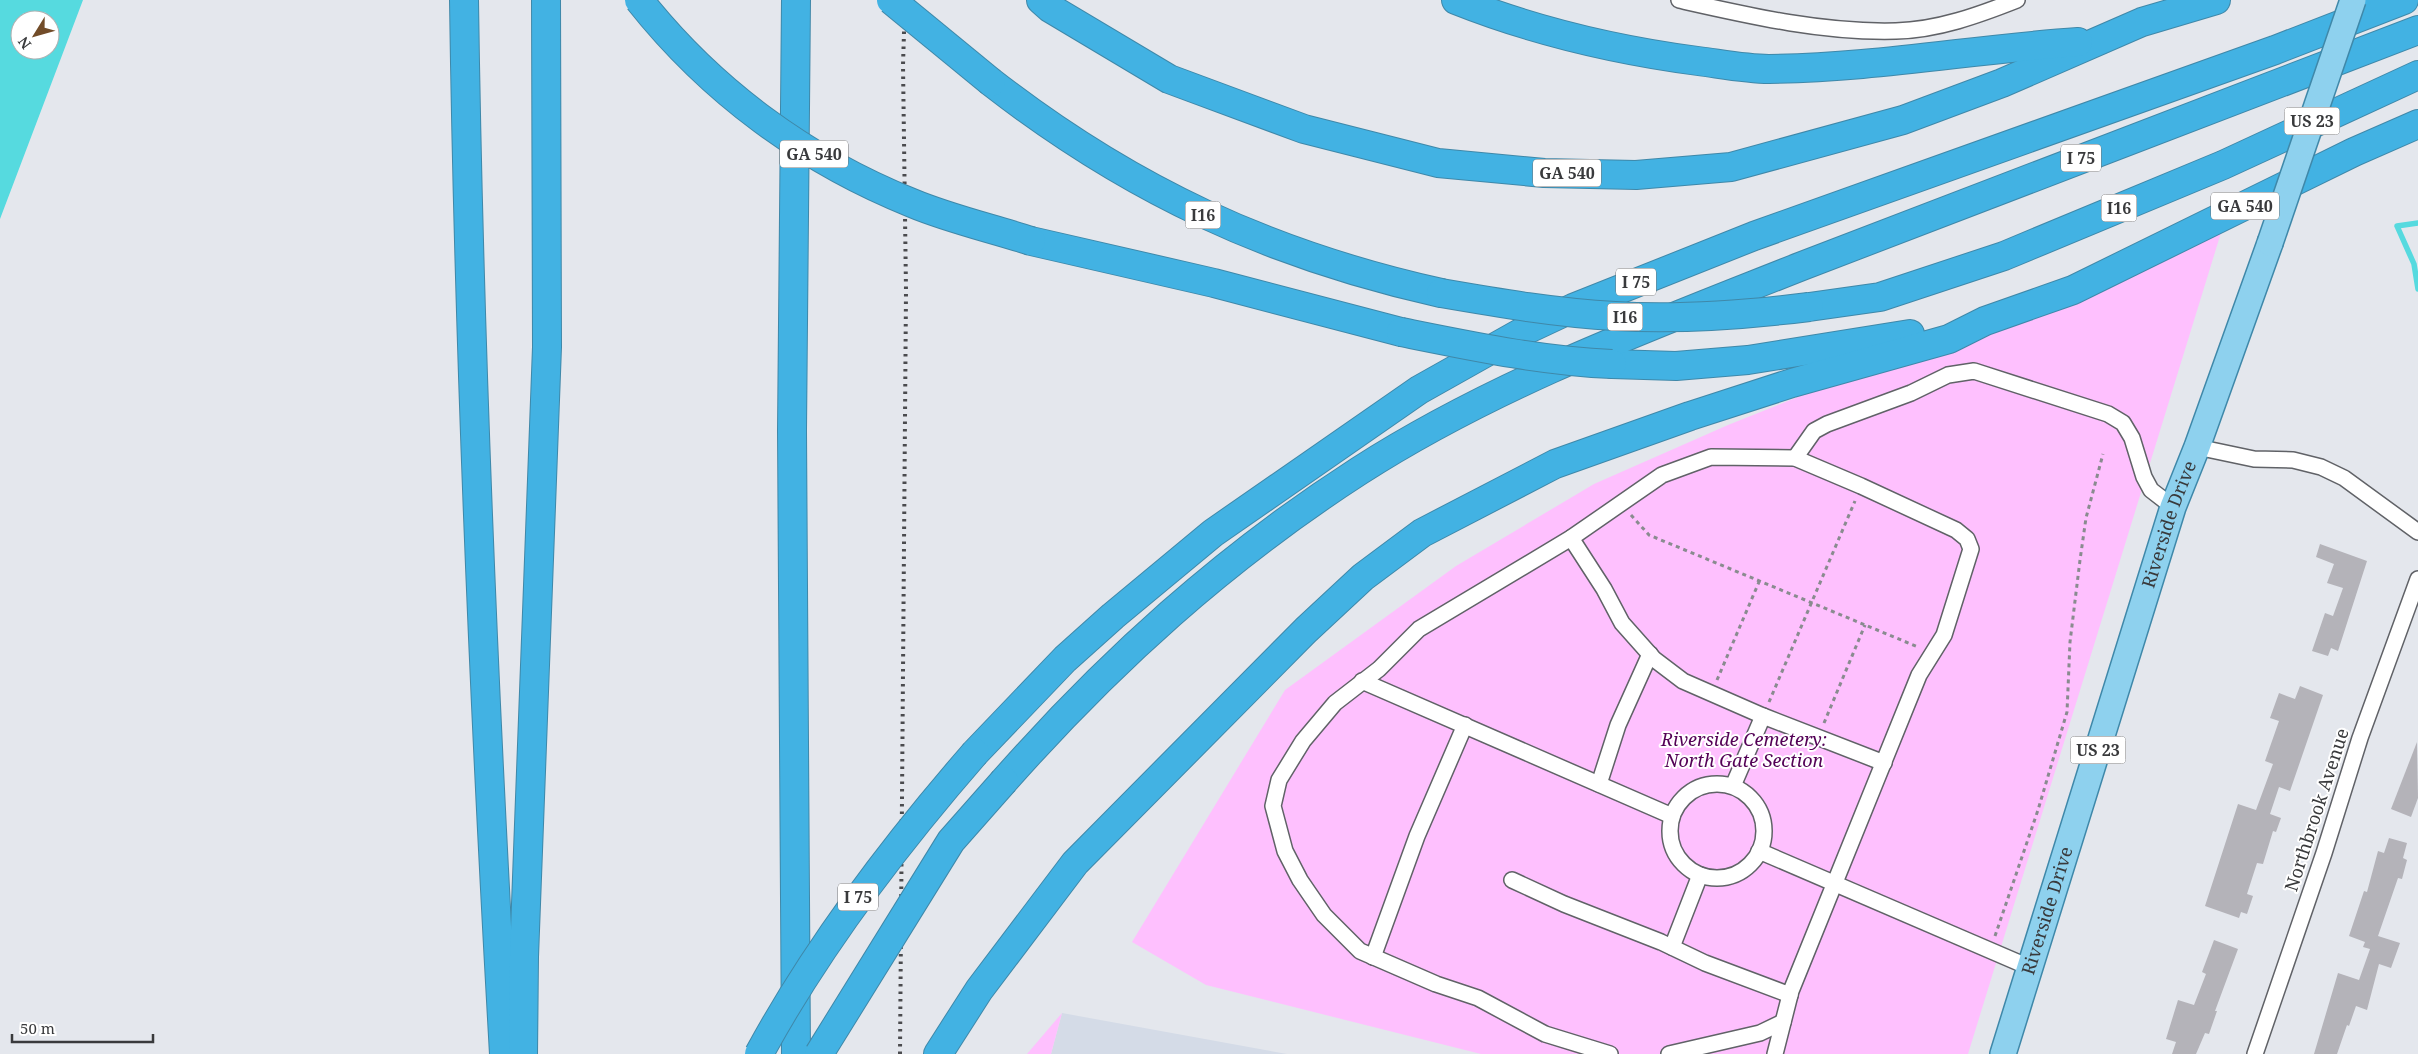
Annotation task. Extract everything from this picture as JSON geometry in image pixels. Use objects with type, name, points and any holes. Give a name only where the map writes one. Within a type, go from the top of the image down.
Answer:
[{"type":"highway","points":[[464,0],[473,387],[488,768],[504,1054]]},
{"type":"highway","points":[[523,1054],[525,938],[547,347],[546,0]]},
{"type":"highway","name":"GA 540","points":[[639,0],[673,40],[708,75],[769,125],[838,169],[913,204],[1031,241],[1214,283],[1401,332],[1491,350],[1587,363],[1676,366],[1748,360],[1985,321],[2073,290],[2354,152],[2418,124]]},
{"type":"highway","points":[[796,0],[792,431],[796,1054]]},
{"type":"highway","name":"I16","points":[[891,0],[991,82],[1069,140],[1154,190],[1198,213],[1300,254],[1383,280],[1442,293],[1534,308],[1626,317],[1708,317],[1880,298],[2004,256],[2223,165],[2418,75]]},
{"type":"highway","points":[[1456,0],[1527,26],[1572,38],[1663,57],[1767,69],[1901,60],[2016,46],[2095,41]]},
{"type":"highway","name":"GA 540","points":[[1045,4],[1169,79],[1304,129],[1438,163],[1544,173],[1636,175],[1732,167],[1903,120],[2002,83],[2142,22],[2216,0]]},
{"type":"highway","name":"I 75","points":[[759,1054],[801,982],[861,894],[904,836],[975,753],[1072,653],[1162,573],[1213,533],[1419,390],[1524,331],[1573,308],[1754,236],[2294,43],[2404,0]]},
{"type":"highway","name":"I 75","points":[[819,1054],[951,841],[1004,781],[1097,680],[1146,633],[1206,582],[1314,501],[1420,434],[1471,407],[1605,345],[2029,177],[2146,135],[2418,30]]},
{"type":"highway","points":[[938,1054],[980,990],[1075,863],[1306,630],[1363,577],[1422,533],[1555,464],[1690,416],[1792,383],[1949,339],[1985,321]]},
{"type":"main road","name":"Riverside Drive","points":[[2004,1054],[2173,507],[2197,447],[2270,243],[2353,0]]},
{"type":"street","points":[[1679,0],[1748,15],[1823,27],[1897,31],[1952,23],[2017,0]]},
{"type":"street","points":[[1795,458],[1814,431],[1827,424],[1911,393],[1948,375],[1974,371],[2108,414],[2123,423],[2132,438],[2144,477],[2151,490],[2173,507]]},
{"type":"street","points":[[2197,447],[2254,460],[2293,460],[2321,467],[2344,478],[2418,532]]},
{"type":"street","points":[[1610,1054],[1584,1048],[1545,1034],[1478,998],[1436,984],[1360,951],[1324,915],[1300,880],[1285,851],[1273,806],[1279,780],[1303,741],[1335,704],[1379,669],[1419,629],[1571,538],[1662,475],[1711,457],[1795,458],[1956,530],[1967,539],[1972,548],[1946,627],[1919,675],[1790,995],[1775,1054]]},
{"type":"street","points":[[1571,538],[1604,589],[1622,623],[1650,654],[1683,681],[1763,716],[1884,763]]},
{"type":"street","name":"Northbrook Avenue","points":[[2255,1054],[2324,853],[2360,738],[2418,579]]},
{"type":"street","points":[[1599,784],[1618,725],[1650,654]]},
{"type":"street","points":[[1362,681],[1672,816]]},
{"type":"street","points":[[1733,786],[1763,716]]},
{"type":"street","points":[[1373,957],[1417,836],[1465,725]]},
{"type":"street","points":[[1703,785],[1733,786],[1746,794],[1757,806],[1760,813],[1763,821],[1764,836],[1759,852],[1752,863],[1734,874],[1714,878],[1700,875],[1688,868],[1678,858],[1672,844],[1670,830],[1672,816],[1679,803],[1689,792],[1703,785]]},
{"type":"street","points":[[1759,852],[2031,968]]},
{"type":"street","points":[[1672,948],[1700,875]]},
{"type":"street","points":[[1512,880],[1704,963],[1790,995]]},
{"type":"street","points":[[1669,1054],[1760,1033],[1783,1022]]},
{"type":"path","points":[[1990,951],[2038,810],[2067,712],[2070,642],[2080,560],[2086,518],[2103,454]]},
{"type":"path","points":[[1763,716],[1861,486]]},
{"type":"path","points":[[1625,501],[1632,516],[1649,535],[1932,653]]},
{"type":"path","points":[[1712,694],[1758,582]]},
{"type":"path","points":[[1818,738],[1865,626]]},
{"type":"shaded area","points":[[1062,1013],[1287,1054],[1051,1054]]},
{"type":"green space","name":"Riverside Cemetery: North Gate Section","points":[[2224,223],[1968,1054],[1481,1054],[1206,985],[1132,942],[1285,690],[1456,566],[1594,484],[1728,425],[2036,302]]},
{"type":"green space","points":[[1062,1013],[1051,1054],[1027,1054]]},
{"type":"water","points":[[0,0],[83,0],[0,219]]},
{"type":"building","points":[[2320,544],[2367,561],[2338,651],[2331,648],[2328,656],[2312,651],[2325,613],[2333,616],[2343,588],[2327,583],[2334,564],[2316,557]]},
{"type":"building","points":[[2300,686],[2323,695],[2290,791],[2279,787],[2270,814],[2281,818],[2276,832],[2273,831],[2263,864],[2257,863],[2247,894],[2253,896],[2247,914],[2241,912],[2239,918],[2205,906],[2238,804],[2256,810],[2273,764],[2265,761],[2279,721],[2270,718],[2279,693],[2295,699]]},
{"type":"building","points":[[2417,742],[2418,798],[2411,817],[2391,809]]},
{"type":"building","points":[[2389,838],[2407,843],[2403,858],[2407,860],[2402,879],[2398,878],[2378,936],[2400,943],[2391,968],[2379,964],[2367,1010],[2356,1006],[2337,1054],[2314,1054],[2338,973],[2359,980],[2370,949],[2363,947],[2365,942],[2349,936],[2364,891],[2367,892],[2378,851],[2384,853]]},
{"type":"building","points":[[2214,940],[2238,949],[2215,1011],[2217,1011],[2209,1034],[2205,1033],[2196,1054],[2172,1054],[2176,1042],[2166,1039],[2178,1000],[2194,1005],[2206,974],[2202,972]]},
{"type":"waterway","points":[[2418,223],[2397,226],[2414,264],[2418,289]]},
{"type":"railway","points":[[900,1054],[906,291],[903,65],[905,0]]}]
